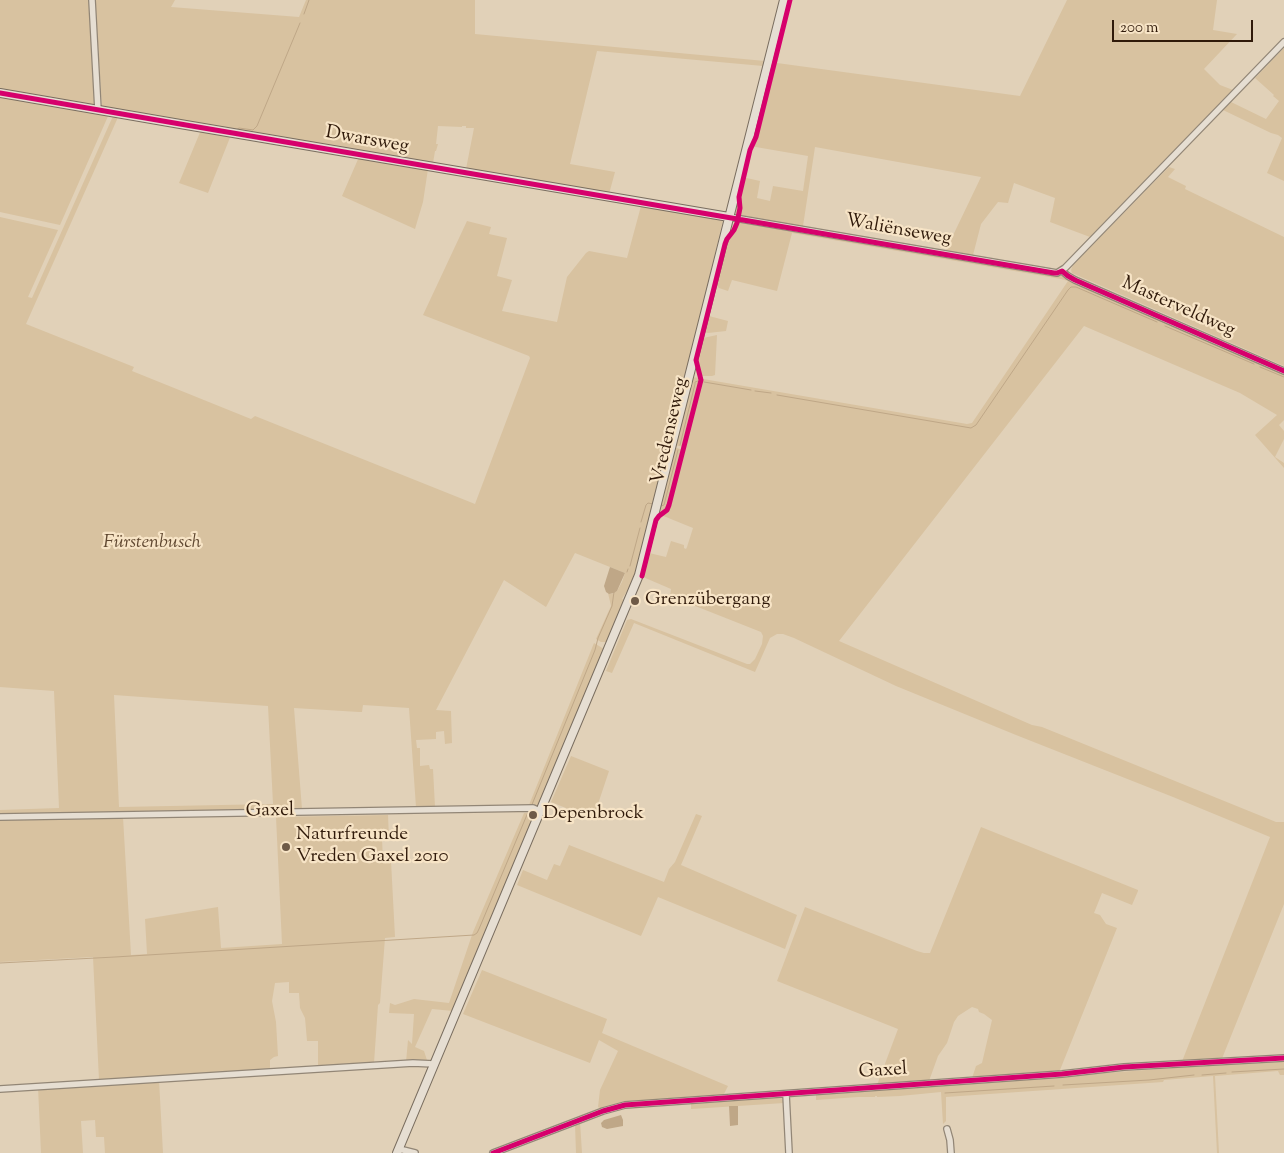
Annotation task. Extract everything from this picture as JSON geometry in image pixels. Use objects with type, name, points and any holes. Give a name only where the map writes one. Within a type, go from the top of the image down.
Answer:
[{"type":"street","points":[[92,0],[98,110]]},
{"type":"street","name":"Vredenseweg","points":[[398,1151],[639,575],[784,0]]},
{"type":"street","points":[[1062,271],[1284,42]]},
{"type":"street","name":"Dwarsweg","points":[[0,92],[729,218]]},
{"type":"street","name":"Waliënseweg","points":[[729,218],[1054,273],[1062,271]]},
{"type":"street","name":"Masterveldweg","points":[[1062,271],[1075,280],[1284,371]]},
{"type":"street","name":"Gaxel","points":[[0,817],[533,808],[540,810]]},
{"type":"street","name":"Gaxel","points":[[493,1153],[618,1106],[1062,1074],[1124,1067],[1284,1058]]},
{"type":"street","points":[[0,1088],[413,1063],[434,1064]]},
{"type":"street","points":[[786,1094],[789,1153]]},
{"type":"street","points":[[947,1129],[950,1140],[950,1153]]},
{"type":"street","points":[[398,1151],[415,1153]]},
{"type":"green space","points":[[0,0],[89,0],[95,105],[0,89]]},
{"type":"green space","points":[[95,0],[175,0],[171,7],[299,17],[306,0],[475,0],[475,34],[765,61],[763,66],[597,51],[570,164],[615,172],[609,194],[466,169],[474,128],[466,128],[466,126],[438,126],[436,144],[438,144],[433,163],[102,107]]},
{"type":"green space","points":[[786,0],[791,0],[777,63],[1020,96],[1067,0],[1217,0],[1213,30],[1237,34],[1204,69],[1220,85],[1233,90],[1090,237],[1050,222],[1055,198],[1014,183],[1008,203],[998,202],[981,224],[973,255],[946,250],[981,177],[815,147],[803,226],[733,214],[742,177],[760,181],[757,198],[770,201],[773,186],[803,191],[808,156],[750,146]]},
{"type":"green space","points":[[1284,48],[1284,181],[1267,173],[1282,138],[1223,110],[1231,102],[1266,119],[1279,101],[1255,78]]},
{"type":"green space","points":[[0,94],[109,114],[60,225],[0,212]]},
{"type":"green space","name":"Fürstenbusch","points":[[119,115],[26,324],[134,367],[132,371],[251,419],[255,416],[475,504],[530,358],[423,315],[467,221],[491,227],[489,234],[507,238],[497,276],[512,280],[502,311],[557,322],[567,277],[586,253],[589,251],[627,258],[641,206],[723,220],[637,574],[622,599],[626,601],[608,642],[601,642],[596,639],[611,606],[608,593],[612,594],[617,591],[625,573],[575,553],[546,607],[504,580],[436,710],[451,711],[452,743],[445,744],[444,731],[436,732],[436,739],[416,740],[417,748],[420,748],[420,766],[429,765],[430,769],[433,769],[435,807],[416,807],[409,708],[363,705],[362,712],[294,708],[302,809],[0,814],[0,810],[59,808],[54,691],[0,687],[0,217],[58,230],[28,297],[32,298],[113,116]],"holes":[[[114,695],[268,706],[273,804],[119,807]]]},
{"type":"green space","points":[[201,130],[231,135],[208,193],[179,183]]},
{"type":"green space","points":[[359,157],[428,169],[423,202],[415,229],[342,196]]},
{"type":"green space","points":[[1169,167],[1175,169],[1168,177],[1186,186],[1185,189],[1284,237],[1284,366],[1072,273],[1073,265]]},
{"type":"green space","points":[[738,221],[1062,276],[1284,374],[1284,420],[1279,425],[1284,431],[1284,439],[1275,457],[1284,463],[1284,468],[1255,435],[1277,415],[1240,393],[1084,326],[839,641],[1032,725],[1042,727],[1276,822],[1284,822],[1284,904],[1221,1061],[1181,1064],[1270,837],[896,686],[783,634],[777,634],[770,638],[755,672],[634,623],[612,673],[606,671],[627,620],[631,619],[747,664],[750,664],[755,659],[762,644],[763,636],[761,632],[670,596],[671,589],[643,577],[649,553],[666,557],[671,541],[684,545],[686,549],[693,528],[661,515],[670,507],[703,379],[967,424],[972,423],[1068,281],[792,233],[777,291],[732,280],[728,291],[716,285],[727,241],[735,231]]},
{"type":"green space","points":[[709,316],[728,321],[726,331],[704,332]]},
{"type":"green space","points":[[717,335],[715,375],[702,376],[697,362],[703,338]]},
{"type":"green space","points":[[691,377],[700,378],[700,381],[683,447],[675,445]]},
{"type":"green space","points":[[674,447],[683,450],[668,505],[664,511],[657,514]]},
{"type":"green space","points":[[594,643],[604,649],[539,805],[529,805]]},
{"type":"green space","points":[[571,756],[609,771],[593,819],[551,802]]},
{"type":"green space","points":[[524,813],[535,813],[453,1011],[432,1009],[415,1047],[424,1051],[427,1060],[406,1062],[408,1040],[412,1044],[414,1014],[389,1013],[390,1003],[395,1005],[414,999],[449,1003],[473,932]]},
{"type":"green space","points":[[696,814],[702,816],[681,865],[797,915],[785,949],[658,897],[641,936],[517,885],[523,870],[547,880],[554,864],[560,866],[569,845],[664,882]]},
{"type":"green space","points":[[388,815],[389,838],[382,838],[383,861],[391,861],[395,937],[385,938],[374,1063],[318,1066],[318,1041],[307,1041],[305,1018],[300,1008],[299,993],[289,993],[289,982],[275,983],[272,1001],[276,1022],[278,1056],[270,1060],[270,1069],[99,1080],[93,957],[0,962],[0,819],[123,817],[131,955],[147,954],[145,919],[218,907],[221,948],[282,944],[276,817]]},
{"type":"green space","points":[[981,827],[1138,891],[1132,905],[1102,893],[1094,913],[1100,915],[1106,924],[1117,928],[1060,1070],[1057,1072],[972,1078],[976,1066],[982,1063],[992,1020],[979,1012],[978,1009],[972,1007],[958,1016],[954,1022],[947,1043],[938,1056],[929,1081],[877,1085],[898,1029],[777,981],[805,907],[917,951],[930,953]]},
{"type":"green space","points":[[482,970],[607,1019],[602,1033],[728,1086],[724,1094],[720,1096],[618,1104],[601,1109],[598,1107],[600,1090],[618,1051],[599,1040],[590,1063],[463,1014]]},
{"type":"green space","points":[[1284,1060],[1284,1075],[1280,1075],[1278,1071],[1215,1076],[1219,1153],[1217,1153],[1213,1076],[1164,1080],[1163,1082],[946,1097],[946,1121],[943,1124],[941,1092],[816,1100],[816,1094]]},
{"type":"green space","points":[[159,1080],[163,1153],[105,1153],[104,1137],[96,1137],[95,1120],[81,1121],[83,1153],[41,1153],[38,1087]]},
{"type":"green space","points":[[781,1097],[784,1103],[691,1109],[691,1103]]},
{"type":"green space","points":[[580,1122],[582,1153],[576,1153],[575,1124]]},
{"type":"shaded area","points":[[610,567],[625,573],[617,591],[609,594],[604,586]]},
{"type":"shaded area","points":[[729,1106],[738,1106],[738,1125],[730,1126]]},
{"type":"shaded area","points":[[621,1115],[623,1126],[607,1129],[602,1127],[601,1123],[604,1120]]},
{"type":"waterway","points":[[304,14],[309,0]]},
{"type":"waterway","points":[[236,130],[239,128],[253,130],[257,126],[300,23]]},
{"type":"waterway","points":[[777,395],[971,428],[976,425],[1071,287],[1076,287],[1157,322]]},
{"type":"waterway","points":[[1165,326],[1254,364]]},
{"type":"waterway","points":[[1260,367],[1284,377]]},
{"type":"waterway","points":[[680,445],[695,382],[698,381]]},
{"type":"waterway","points":[[704,382],[751,390]]},
{"type":"waterway","points":[[755,391],[771,393]]},
{"type":"waterway","points":[[661,506],[664,505],[678,450]]},
{"type":"waterway","points":[[641,522],[646,505],[648,503],[653,504]]},
{"type":"waterway","points":[[630,566],[640,528]]},
{"type":"waterway","points":[[531,807],[612,606],[614,592]]},
{"type":"waterway","points":[[0,963],[474,935],[479,929],[529,810]]},
{"type":"waterway","points":[[1232,1072],[1284,1069]]},
{"type":"waterway","points":[[1202,1075],[1226,1073]]},
{"type":"waterway","points":[[1063,1085],[1149,1080],[1194,1075]]},
{"type":"waterway","points":[[945,1093],[1054,1086]]},
{"type":"cycle path","points":[[642,576],[656,520],[667,510],[669,505],[701,380],[696,360],[725,244],[737,223],[740,208],[739,197],[750,150],[756,137],[790,0]]},
{"type":"cycle path","points":[[0,93],[1054,273],[1062,271],[1075,280],[1284,371]]},
{"type":"cycle path","points":[[493,1153],[603,1111],[625,1105],[1062,1074],[1124,1067],[1284,1058]]},
{"type":"place","name":"Grenzübergang","points":[[635,601]]},
{"type":"place","name":"Depenbrock","points":[[533,815]]},
{"type":"place","name":"Naturfreunde Vreden Gaxel 2010","points":[[286,847]]}]
